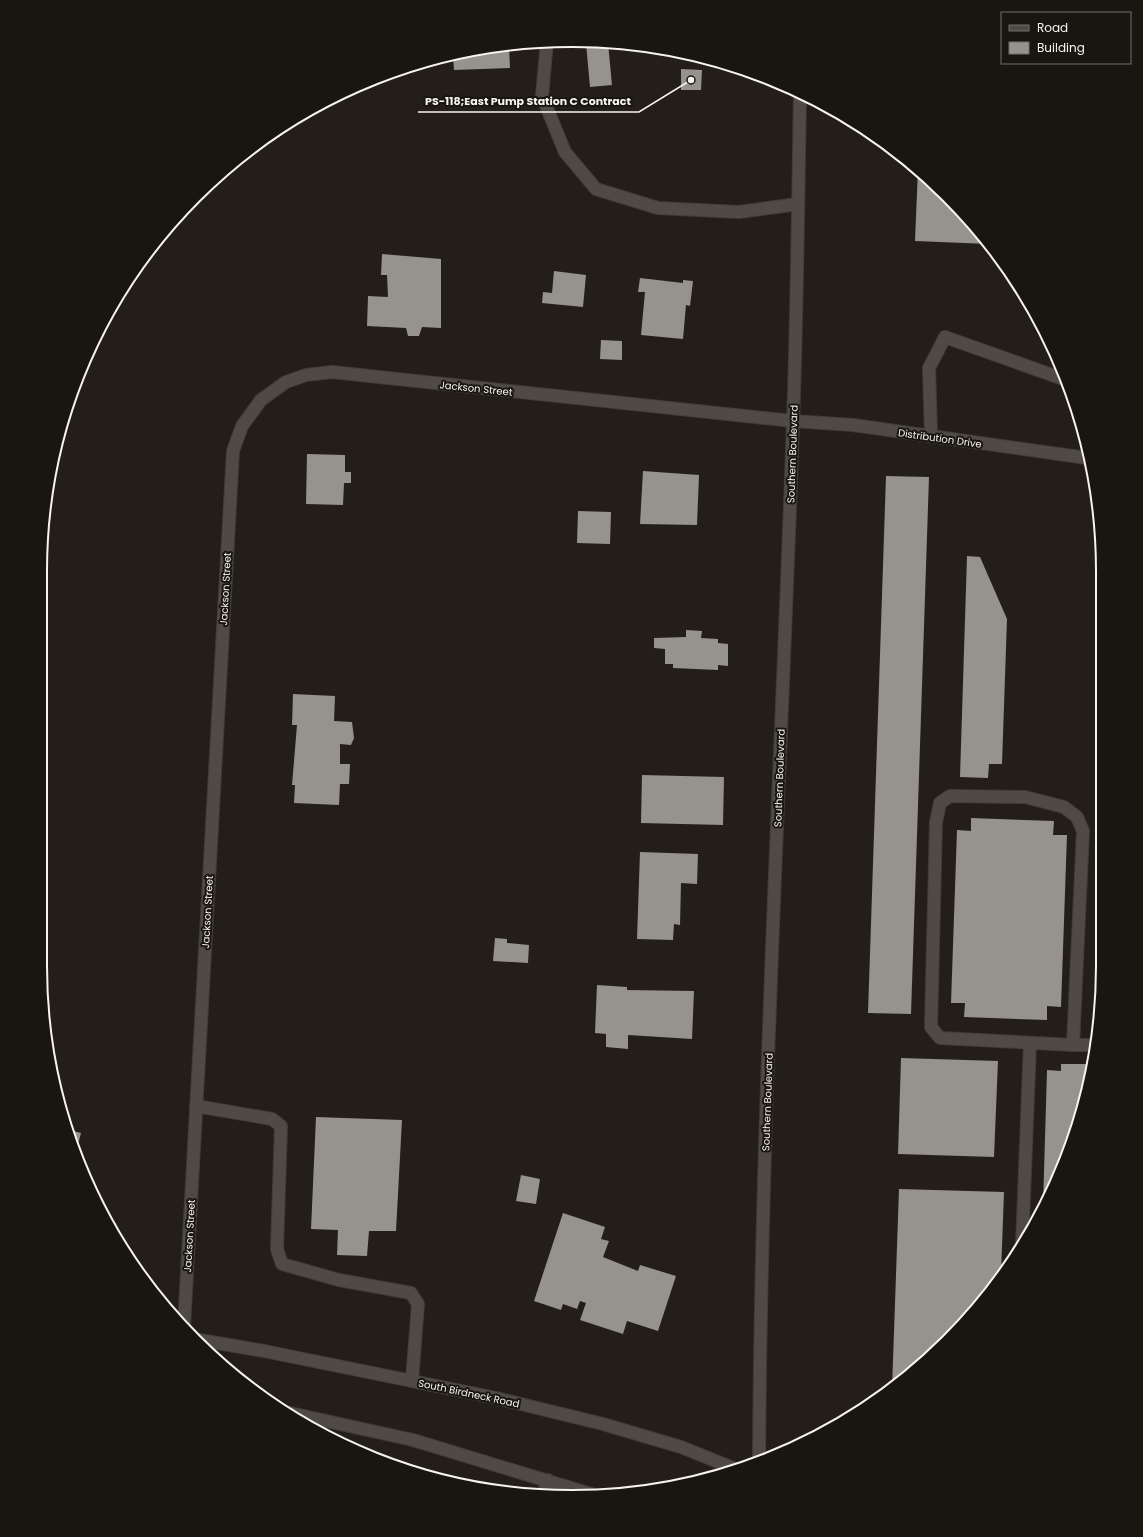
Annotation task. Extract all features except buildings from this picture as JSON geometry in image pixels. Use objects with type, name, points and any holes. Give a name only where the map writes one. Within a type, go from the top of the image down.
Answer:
[{"type":"street","points":[[546,48],[542,96],[565,152],[596,189],[658,208],[740,212],[798,204]]},
{"type":"street","name":"Southern Boulevard","points":[[759,1455],[760,1324],[767,1070],[793,421],[800,100]]},
{"type":"street","points":[[931,436],[929,368],[945,337],[1058,377]]},
{"type":"street","name":"Jackson Street","points":[[184,1319],[233,451],[242,426],[261,400],[286,382],[306,375],[332,372],[793,421]]},
{"type":"street","name":"Distribution Drive","points":[[793,421],[853,425],[1083,457]]},
{"type":"street","points":[[1073,1045],[1083,831],[1077,817],[1064,807],[1025,797],[950,796],[940,803],[936,822],[931,1027],[940,1038],[1030,1043],[1073,1045],[1090,1045]]},
{"type":"street","points":[[1022,1234],[1030,1043]]},
{"type":"street","points":[[196,1106],[272,1119],[281,1126],[277,1249],[282,1264],[339,1280],[411,1293],[418,1304],[412,1381]]},
{"type":"street","name":"South Birdneck Road","points":[[206,1341],[264,1351],[496,1398],[602,1424],[682,1447],[728,1466]]},
{"type":"street","points":[[302,1416],[413,1440],[546,1486],[566,1490]]},
{"type":"place","name":"PS-118;East Pump Station C Contract","points":[[691,80]]}]
